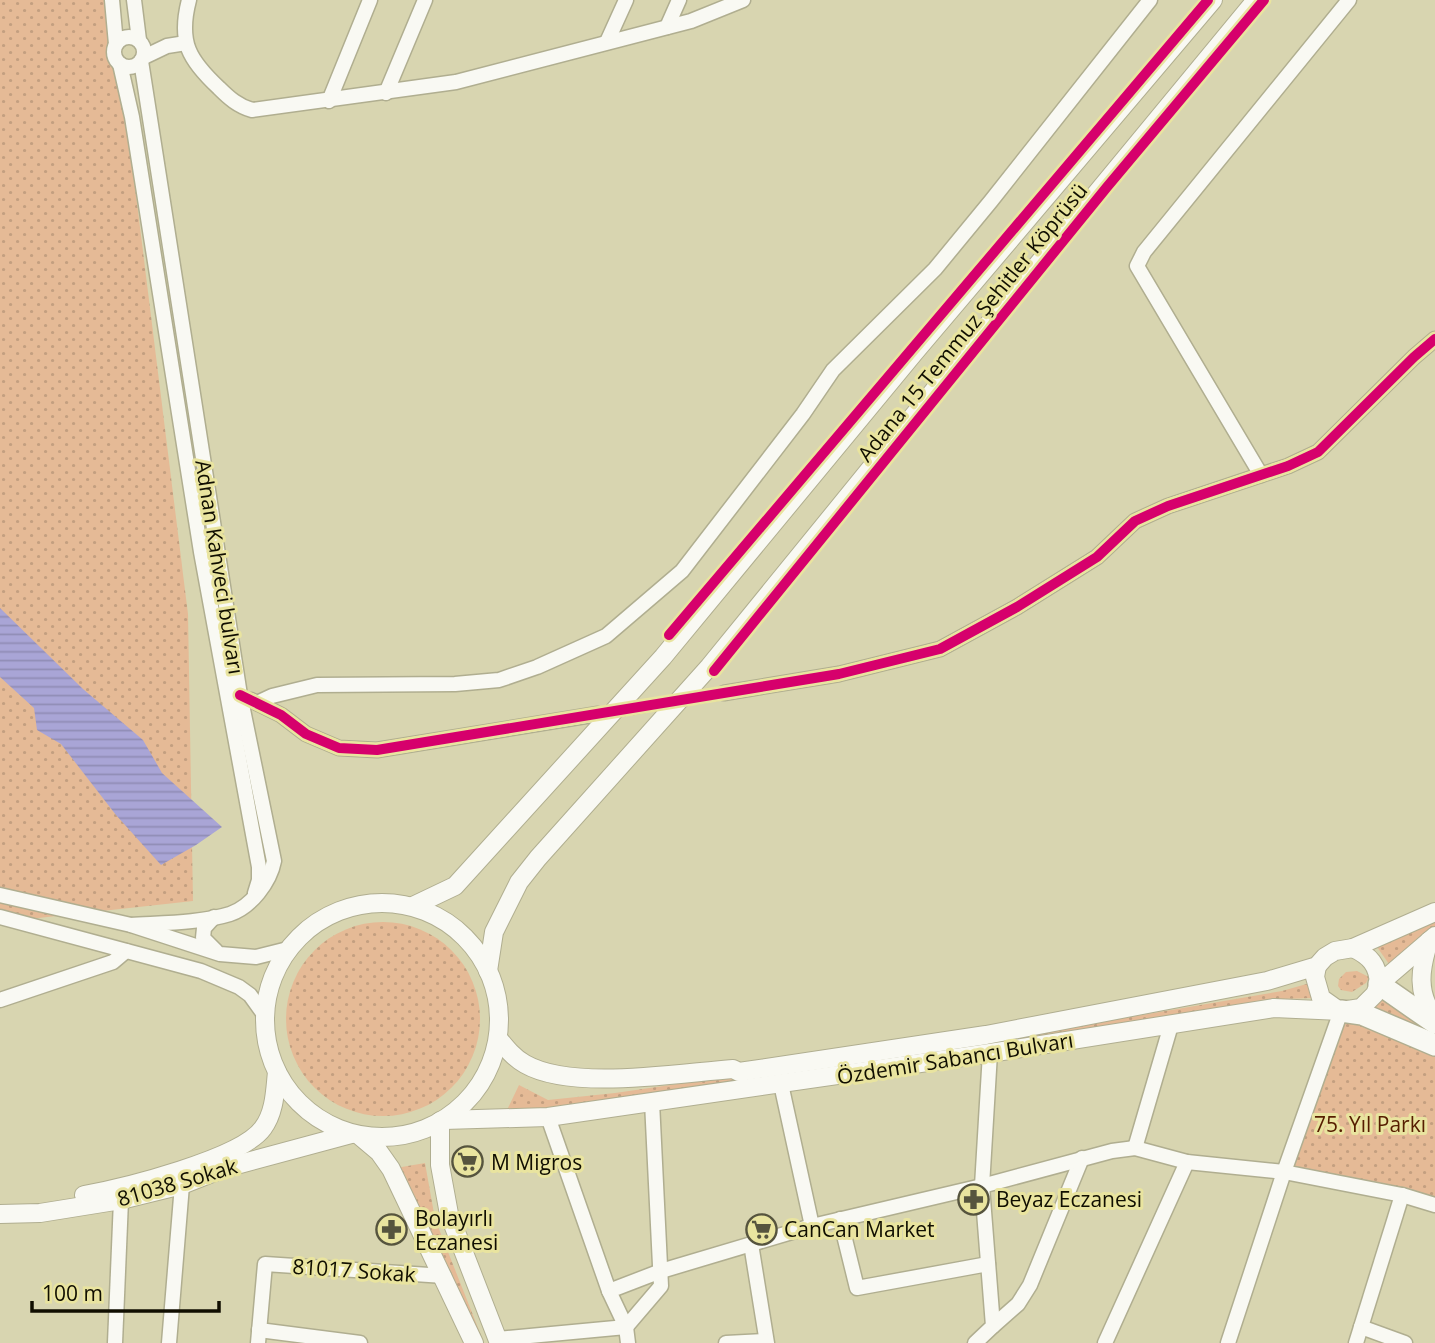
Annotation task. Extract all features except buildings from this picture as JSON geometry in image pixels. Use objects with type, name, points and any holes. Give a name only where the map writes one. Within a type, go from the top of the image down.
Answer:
[{"type":"highway","points":[[1379,984],[1435,1021]]},
{"type":"highway","points":[[1342,1011],[1362,1014],[1435,1045]]},
{"type":"main road","name":"Adana 15 Temmuz Şehitler Köprüsü","points":[[413,906],[455,886],[663,657],[914,353],[1213,0]]},
{"type":"main road","name":"Adana 15 Temmuz Şehitler Köprüsü","points":[[488,971],[494,932],[519,882],[709,667],[1256,0]]},
{"type":"main road","points":[[356,1135],[391,1137],[408,1134],[442,1121],[478,1089],[493,1060],[498,1038],[499,1006],[495,987],[482,956],[456,928],[413,906],[393,902],[352,905],[318,920],[288,949],[272,979],[264,1022],[277,1072],[304,1108],[318,1119],[356,1135],[379,1152],[391,1169],[474,1343]]},
{"type":"main road","name":"Özdemir Sabancı Bulvarı","points":[[498,1038],[507,1050],[526,1065],[570,1077],[629,1077],[733,1069],[739,1072],[999,1032],[1267,981],[1317,966],[1335,951],[1353,948],[1435,912]]},
{"type":"main road","points":[[1432,938],[1421,970],[1420,984],[1423,997],[1435,1021]]},
{"type":"main road","name":"Özdemir Sabancı Bulvarı","points":[[442,1121],[548,1117],[990,1054],[1275,1007],[1342,1011],[1360,1008],[1375,994],[1379,984],[1432,938]]},
{"type":"main road","points":[[1353,948],[1374,963],[1379,984]]},
{"type":"main road","points":[[1317,966],[1315,977],[1321,998],[1342,1011]]},
{"type":"main road","name":"81038 Sokak","points":[[0,1206],[89,1194],[194,1166],[239,1146],[262,1130],[270,1115],[277,1072]]},
{"type":"main road","points":[[442,1121],[440,1165],[449,1214],[498,1341]]},
{"type":"main road","name":"81038 Sokak","points":[[0,1214],[40,1213],[121,1200],[182,1185],[225,1168],[356,1135]]},
{"type":"street","points":[[112,0],[115,54],[120,64],[133,66],[142,50]]},
{"type":"street","name":"Adnan Kahveci bulvarı","points":[[134,0],[240,695],[274,861],[269,880],[255,895]]},
{"type":"street","points":[[189,0],[183,22],[186,43],[198,69],[244,107],[252,110],[456,82],[691,22],[743,0]]},
{"type":"street","points":[[329,101],[370,0]]},
{"type":"street","points":[[386,93],[425,0]]},
{"type":"street","points":[[607,42],[626,0]]},
{"type":"street","points":[[667,27],[679,0]]},
{"type":"street","points":[[257,703],[272,696],[317,685],[456,684],[499,680],[537,667],[606,635],[681,571],[803,414],[833,370],[935,269],[1150,0]]},
{"type":"street","points":[[1261,475],[1137,266],[1144,252],[1349,0]]},
{"type":"street","points":[[116,44],[129,36],[142,50]]},
{"type":"street","points":[[142,50],[186,43]]},
{"type":"street","name":"Adnan Kahveci bulvarı","points":[[120,64],[134,127],[201,552],[259,867],[255,895]]},
{"type":"street","points":[[724,693],[839,674],[940,649],[1017,607],[1097,557],[1136,521],[1168,506],[1261,475],[1318,452],[1435,339]]},
{"type":"street","points":[[240,695],[281,715],[306,734],[339,748],[377,750],[598,714]]},
{"type":"street","points":[[0,895],[131,925],[219,954],[256,957],[288,949]]},
{"type":"street","points":[[131,925],[230,914],[255,895]]},
{"type":"street","points":[[0,917],[201,971],[239,987],[250,995],[262,1013],[264,1022]]},
{"type":"street","points":[[214,917],[204,928],[203,938],[219,954]]},
{"type":"street","points":[[0,1000],[113,962],[126,951]]},
{"type":"street","points":[[1228,1343],[1284,1172],[1342,1011]]},
{"type":"street","points":[[1135,1148],[1171,1025]]},
{"type":"street","points":[[990,1054],[982,1186],[993,1326]]},
{"type":"street","points":[[780,1084],[812,1226]]},
{"type":"street","points":[[498,1341],[626,1327],[660,1286],[652,1102]]},
{"type":"street","points":[[548,1117],[609,1291],[626,1327],[628,1343]]},
{"type":"street","points":[[609,1291],[661,1271],[812,1226],[982,1186],[1083,1158],[1135,1148],[1186,1162],[1284,1172],[1433,1200]]},
{"type":"street","points":[[975,1343],[1018,1304],[1030,1285],[1083,1158]]},
{"type":"street","points":[[1105,1343],[1186,1162]]},
{"type":"street","points":[[169,1343],[182,1185]]},
{"type":"street","points":[[1356,1343],[1402,1195]]},
{"type":"street","points":[[115,1343],[121,1200]]},
{"type":"street","points":[[840,1219],[857,1288],[988,1264]]},
{"type":"street","points":[[726,1343],[767,1342],[751,1244]]},
{"type":"street","name":"81017 Sokak","points":[[258,1337],[265,1264],[443,1276]]},
{"type":"street","points":[[1361,1327],[1405,1343]]},
{"type":"street","points":[[258,1337],[360,1343]]},
{"type":"green space","points":[[0,0],[105,0],[130,147],[188,614],[193,901],[2,922],[0,921]]},
{"type":"green space","points":[[1435,921],[1435,926],[1389,964],[1377,947]]},
{"type":"green space","points":[[383,922],[420,930],[437,938],[451,951],[464,965],[472,982],[480,1019],[472,1056],[464,1073],[451,1087],[437,1100],[420,1108],[383,1116],[346,1108],[329,1100],[315,1087],[302,1073],[294,1056],[286,1019],[294,982],[302,965],[315,951],[329,938],[346,930]]},
{"type":"green space","points":[[1357,971],[1369,977],[1366,983],[1352,992],[1341,990],[1338,986],[1339,979],[1346,972]]},
{"type":"green space","points":[[1310,983],[1314,998],[1283,999],[948,1052],[545,1111],[507,1110],[519,1085],[548,1100],[615,1093],[1078,1026],[1282,991]]},
{"type":"green space","points":[[1385,993],[1435,1030],[1435,1035],[1371,1007]]},
{"type":"green space","name":"75. Yıl Parkı","points":[[1341,1011],[1435,1047],[1435,1205],[1284,1172]]},
{"type":"green space","points":[[425,1163],[435,1219],[484,1343],[481,1343],[396,1168]]},
{"type":"shaded area","points":[[0,608],[83,689],[143,740],[162,773],[222,827],[161,865],[116,815],[61,744],[37,730],[34,708],[0,677]]},
{"type":"tunnel","points":[[611,712],[724,693]]},
{"type":"cycle path","points":[[669,635],[1208,0]]},
{"type":"cycle path","points":[[714,671],[1107,187],[1264,0]]},
{"type":"cycle path","points":[[240,695],[281,715],[306,734],[339,748],[377,750],[839,674],[940,649],[1017,607],[1097,557],[1135,521],[1168,506],[1288,466],[1318,452],[1435,339]]},
{"type":"place","name":"M Migros","points":[[468,1162]]},
{"type":"place","name":"Beyaz Eczanesi","points":[[973,1199]]},
{"type":"place","name":"CanCan Market","points":[[761,1229]]},
{"type":"place","name":"Bolayırlı Eczanesi","points":[[392,1230]]}]
